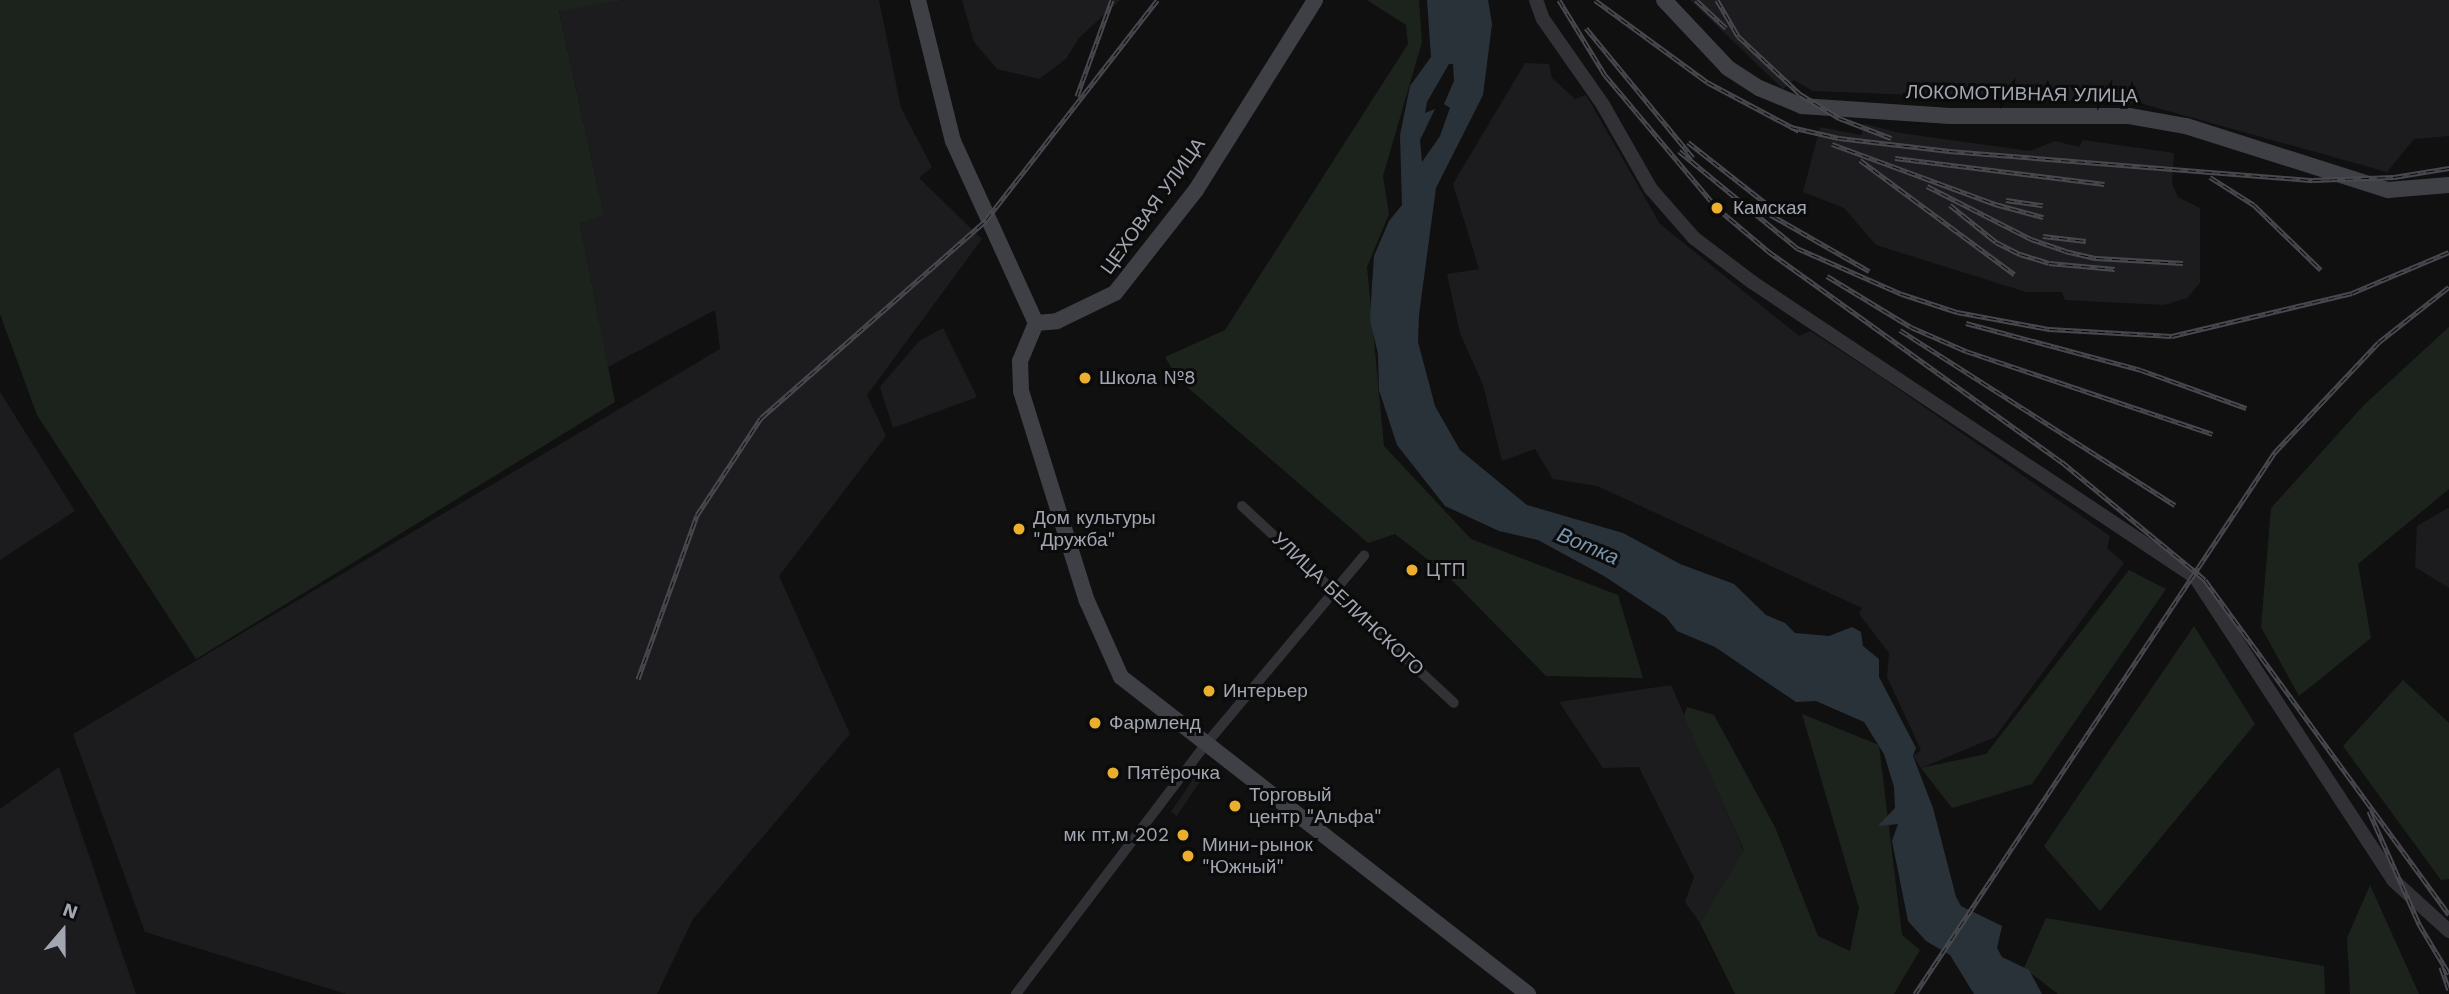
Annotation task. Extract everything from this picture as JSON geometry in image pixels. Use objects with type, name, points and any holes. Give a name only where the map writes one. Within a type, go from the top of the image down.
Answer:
[{"type":"main road","points":[[918,0],[953,141],[1036,323],[1020,361],[1021,391],[1087,601],[1121,677],[1528,994]]},
{"type":"main road","name":"ЦЕХОВАЯ УЛИЦА","points":[[1036,323],[1057,321],[1115,293],[1196,190],[1315,0]]},
{"type":"main road","name":"ЛОКОМОТИВНАЯ УЛИЦА","points":[[1664,0],[1728,68],[1759,88],[1802,106],[1950,116],[2152,119],[2388,190],[2449,185]]},
{"type":"street","points":[[1536,0],[1543,19],[1603,105],[1651,189],[1694,238],[1752,282],[2195,577],[2393,880],[2449,931]]},
{"type":"street","name":"УЛИЦА БЕЛИНСКОГО","points":[[1242,506],[1336,590],[1454,703]]},
{"type":"street","points":[[1016,994],[1206,744],[1364,556]]},
{"type":"shaded area","points":[[0,0],[625,0],[559,11],[604,215],[580,223],[615,402],[196,659],[37,415],[0,314]]},
{"type":"shaded area","points":[[625,0],[879,0],[901,108],[932,167],[919,178],[982,239],[867,395],[886,436],[779,576],[850,734],[693,919],[657,994],[346,994],[145,932],[73,734],[720,349],[715,310],[608,367],[580,222],[604,215],[559,10]]},
{"type":"shaded area","points":[[962,0],[1120,0],[1079,38],[1066,59],[1039,79],[997,69],[974,42]]},
{"type":"shaded area","points":[[1367,0],[1419,0],[1422,42],[1383,176],[1389,214],[1367,267],[1384,446],[1471,539],[1618,595],[1643,678],[1546,676],[1444,572],[1395,534],[1368,543],[1179,380],[1165,357],[1225,330],[1408,44],[1406,25]]},
{"type":"shaded area","points":[[1690,0],[2449,0],[2449,136],[2414,139],[2387,172],[2143,104],[1813,91],[1794,80],[1783,89]]},
{"type":"shaded area","points":[[1525,63],[1549,64],[1552,78],[1575,99],[1586,95],[1660,224],[1799,336],[1810,331],[2110,536],[2107,548],[2124,563],[1995,737],[1921,768],[1913,756],[1921,750],[1887,677],[1889,653],[1859,614],[1862,608],[1597,486],[1553,479],[1535,449],[1502,461],[1483,385],[1460,333],[1447,274],[1479,269],[1453,184]]},
{"type":"shaded area","points":[[1865,124],[1900,133],[2030,151],[2055,141],[2079,147],[2083,140],[2174,153],[2172,184],[2178,197],[2200,208],[2200,283],[2187,298],[2164,305],[2065,300],[2062,292],[2026,292],[1876,245],[1844,208],[1803,192],[1820,127],[1861,135]]},
{"type":"shaded area","points":[[2449,327],[2449,489],[2358,564],[2371,638],[2299,696],[2261,627],[2271,508],[2364,405]]},
{"type":"shaded area","points":[[943,328],[977,397],[893,428],[880,387],[919,341]]},
{"type":"shaded area","points":[[0,392],[75,511],[0,560]]},
{"type":"shaded area","points":[[2448,508],[2449,588],[2415,567],[2417,526]]},
{"type":"shaded area","points":[[2129,570],[2166,589],[2032,784],[1952,808],[1921,768],[1986,754]]},
{"type":"shaded area","points":[[2194,626],[2255,724],[2100,911],[2044,846]]},
{"type":"shaded area","points":[[2403,680],[2449,723],[2449,879],[2441,880],[2343,746]]},
{"type":"shaded area","points":[[1671,685],[1744,851],[1700,923],[1685,902],[1694,877],[1639,767],[1603,768],[1559,702]]},
{"type":"shaded area","points":[[1687,707],[1714,715],[1775,827],[1818,936],[1850,951],[1859,908],[1802,714],[1879,745],[1902,935],[1920,950],[1894,994],[1735,994],[1700,923],[1744,850],[1684,716]]},
{"type":"shaded area","points":[[59,767],[136,994],[0,994],[0,809]]},
{"type":"shaded area","points":[[1200,769],[1206,773],[1177,816],[1171,812]]},
{"type":"shaded area","points":[[2370,885],[2419,994],[2350,994],[2347,938]]},
{"type":"shaded area","points":[[2046,918],[2324,966],[2325,994],[2058,994],[2024,968]]},
{"type":"water","name":"Вотка","points":[[1427,0],[1488,0],[1492,24],[1483,95],[1436,188],[1419,315],[1418,342],[1435,406],[1460,450],[1527,505],[1623,533],[1680,564],[1734,584],[1766,615],[1785,623],[1795,633],[1829,636],[1852,627],[1861,632],[1863,646],[1879,659],[1879,677],[1916,748],[1913,756],[1933,808],[1956,897],[1961,906],[2002,926],[1997,948],[2002,957],[2029,970],[2042,994],[1974,994],[1950,955],[1926,941],[1908,921],[1892,841],[1898,824],[1878,826],[1895,808],[1894,787],[1884,754],[1864,722],[1816,701],[1796,702],[1715,647],[1677,631],[1666,617],[1604,576],[1538,540],[1499,531],[1445,506],[1397,445],[1379,390],[1378,354],[1370,320],[1374,256],[1389,221],[1402,205],[1400,135],[1410,86],[1431,57]],"holes":[[[1449,64],[1453,64],[1454,81],[1444,104],[1450,108],[1440,136],[1422,162],[1420,140],[1435,109],[1425,113],[1427,102]]]},
{"type":"railway","points":[[1077,96],[1112,0]]},
{"type":"railway","points":[[638,679],[697,515],[761,418],[986,220],[1157,0]]},
{"type":"railway","points":[[1559,0],[1605,75],[1717,208],[1768,251],[2062,462],[2205,580],[2449,914]]},
{"type":"railway","points":[[1595,0],[1707,82],[1799,131]]},
{"type":"railway","points":[[1696,0],[1726,28]]},
{"type":"railway","points":[[1717,0],[1738,36],[1800,94],[1839,118],[1891,138]]},
{"type":"railway","points":[[1586,28],[1693,158]]},
{"type":"railway","points":[[1791,127],[1839,138],[1949,151],[2313,180],[2394,177],[2449,168]]},
{"type":"railway","points":[[1688,142],[1773,209]]},
{"type":"railway","points":[[1832,144],[1995,204],[2043,217]]},
{"type":"railway","points":[[1679,151],[1797,248],[1902,294],[1957,312],[2049,329],[2172,336],[2352,293],[2449,252]]},
{"type":"railway","points":[[1895,158],[2104,184]]},
{"type":"railway","points":[[1860,160],[2014,274]]},
{"type":"railway","points":[[2210,177],[2254,205],[2321,270]]},
{"type":"railway","points":[[1927,186],[2031,239],[2065,251],[2096,258],[2183,263]]},
{"type":"railway","points":[[2006,200],[2043,205]]},
{"type":"railway","points":[[1950,205],[1996,242],[2020,254],[2049,263],[2115,269]]},
{"type":"railway","points":[[1759,208],[1869,271]]},
{"type":"railway","points":[[2043,236],[2086,241]]},
{"type":"railway","points":[[1827,276],[1911,327],[1966,351],[2212,434]]},
{"type":"railway","points":[[1915,994],[2275,452],[2379,342],[2449,287]]},
{"type":"railway","points":[[1966,323],[2141,370],[2246,408]]},
{"type":"railway","points":[[1900,330],[2175,505]]},
{"type":"railway","points":[[2369,811],[2419,924],[2449,974]]},
{"type":"railway","points":[[2441,967],[2449,990]]},
{"type":"place","name":"Камская","points":[[1717,208]]},
{"type":"place","name":"Школа №8","points":[[1085,378]]},
{"type":"place","name":"Дом культуры \"Дружба\"","points":[[1019,529]]},
{"type":"place","name":"ЦТП","points":[[1412,570]]},
{"type":"place","name":"Интерьер","points":[[1209,691]]},
{"type":"place","name":"Фармленд","points":[[1095,723]]},
{"type":"place","name":"Пятёрочка","points":[[1113,773]]},
{"type":"place","name":"Торговый центр \"Альфа\"","points":[[1235,806]]},
{"type":"place","name":"мк пт,м 202","points":[[1183,835]]},
{"type":"place","name":"Мини-рынок \"Южный\"","points":[[1188,856]]}]
